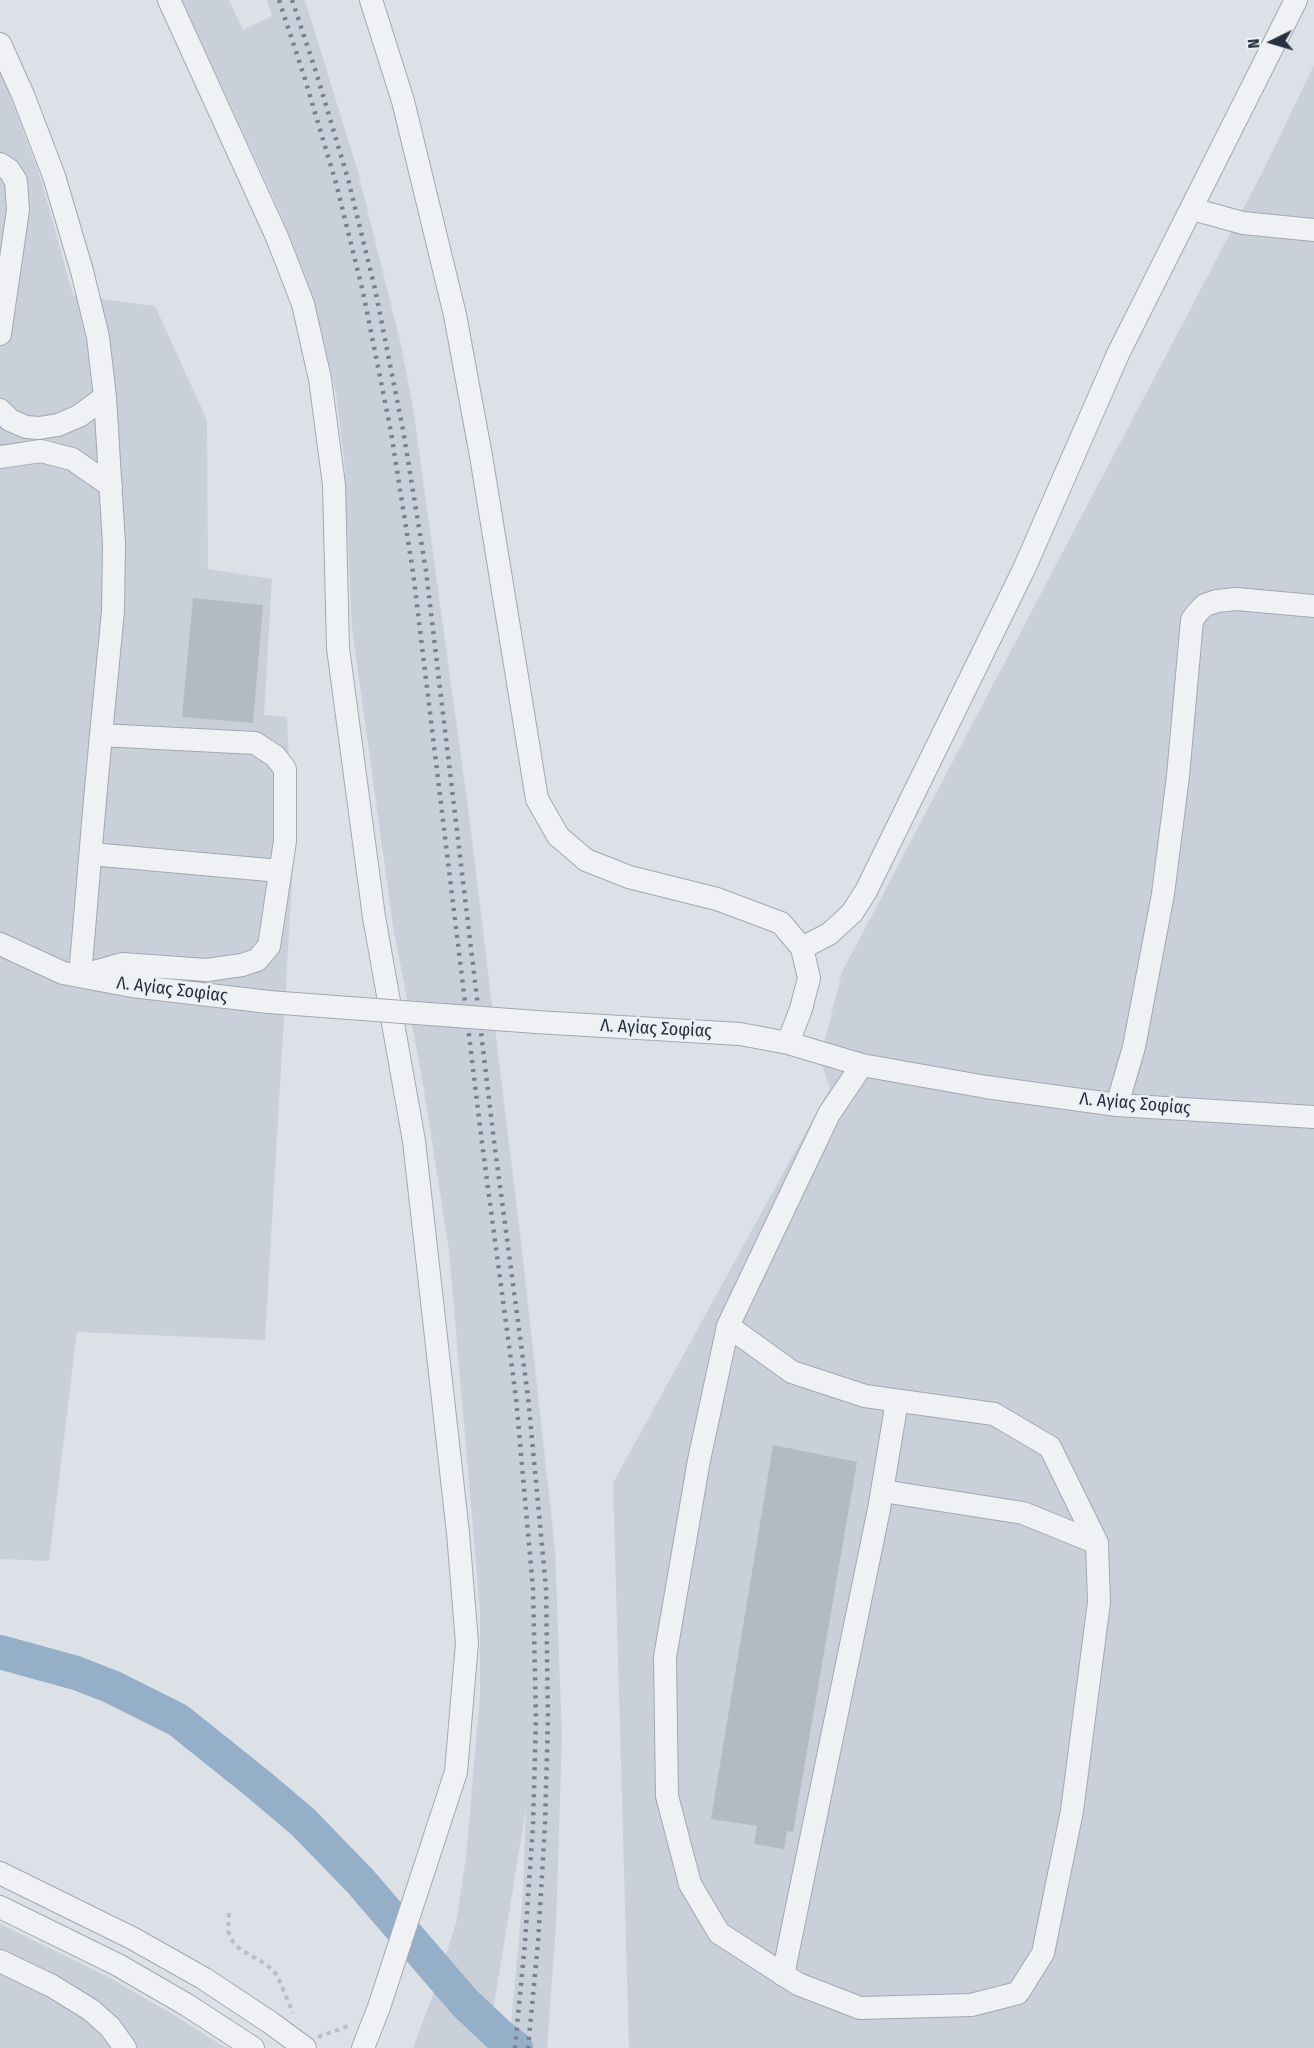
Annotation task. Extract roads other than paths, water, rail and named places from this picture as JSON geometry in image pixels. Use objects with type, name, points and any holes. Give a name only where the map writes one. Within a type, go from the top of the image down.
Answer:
[{"type":"street","points":[[169,0],[277,237],[303,304],[320,379],[334,485],[338,648],[374,917],[414,1142],[458,1533],[467,1643],[456,1772],[377,2013],[363,2048]]},
{"type":"street","points":[[371,0],[403,101],[455,315],[481,456],[537,799],[558,837],[586,860],[629,877],[717,899],[781,923],[802,948],[809,978],[801,1009],[788,1043]]},
{"type":"street","points":[[802,948],[830,934],[852,914],[866,891],[1024,569],[1118,354],[1296,0]]},
{"type":"street","points":[[0,44],[23,95],[54,176],[82,271],[98,337],[105,397],[114,544],[113,611],[101,735],[80,976],[122,964],[207,970],[242,965],[257,960],[269,946],[285,841],[285,769],[275,756],[255,743],[101,735]]},
{"type":"street","points":[[0,164],[9,170],[16,181],[18,210],[0,334]]},
{"type":"street","points":[[1192,209],[1243,223],[1314,230]]},
{"type":"street","points":[[0,410],[10,420],[26,427],[39,428],[58,425],[79,416],[105,397]]},
{"type":"street","points":[[0,457],[41,451],[62,456],[72,459],[111,486]]},
{"type":"street","points":[[1117,1105],[1134,1047],[1163,894],[1178,776],[1192,621],[1205,605],[1217,601],[1236,599],[1314,606]]},
{"type":"street","points":[[91,854],[280,871]]},
{"type":"street","name":"Λ. Αγίας Σοφίας","points":[[0,944],[63,973],[132,986],[269,1002],[536,1022],[740,1034],[788,1043],[862,1065],[986,1087],[1117,1105],[1314,1117]]},
{"type":"street","points":[[728,1326],[792,1372],[864,1396],[994,1414],[1050,1447],[1097,1543],[1099,1602],[1072,1811],[1044,1953],[1018,1993],[971,2005],[860,2008],[798,1984],[719,1933],[690,1884],[667,1796],[665,1657],[699,1460],[728,1326],[829,1114],[862,1065]]},
{"type":"street","points":[[783,1975],[883,1488],[897,1401]]},
{"type":"street","points":[[883,1488],[889,1492],[1023,1513],[1097,1543]]},
{"type":"street","points":[[0,1873],[132,1938],[203,1978],[271,2023],[313,2039]]},
{"type":"street","points":[[0,1907],[138,1976],[254,2048]]},
{"type":"street","points":[[0,1961],[52,1986],[91,2010],[110,2027],[125,2048]]},
{"type":"waterway","points":[[0,1652],[76,1673],[112,1687],[178,1720],[303,1822],[361,1882],[465,2003],[516,2048]]},
{"type":"railway","points":[[279,0],[336,183],[363,292],[391,432],[413,572],[482,1143],[516,1398],[533,1589],[536,1719],[533,1825],[515,2048]]},
{"type":"railway","points":[[292,0],[348,179],[375,289],[403,430],[426,571],[494,1141],[528,1397],[546,1588],[548,1720],[538,1943],[528,2048]]}]
